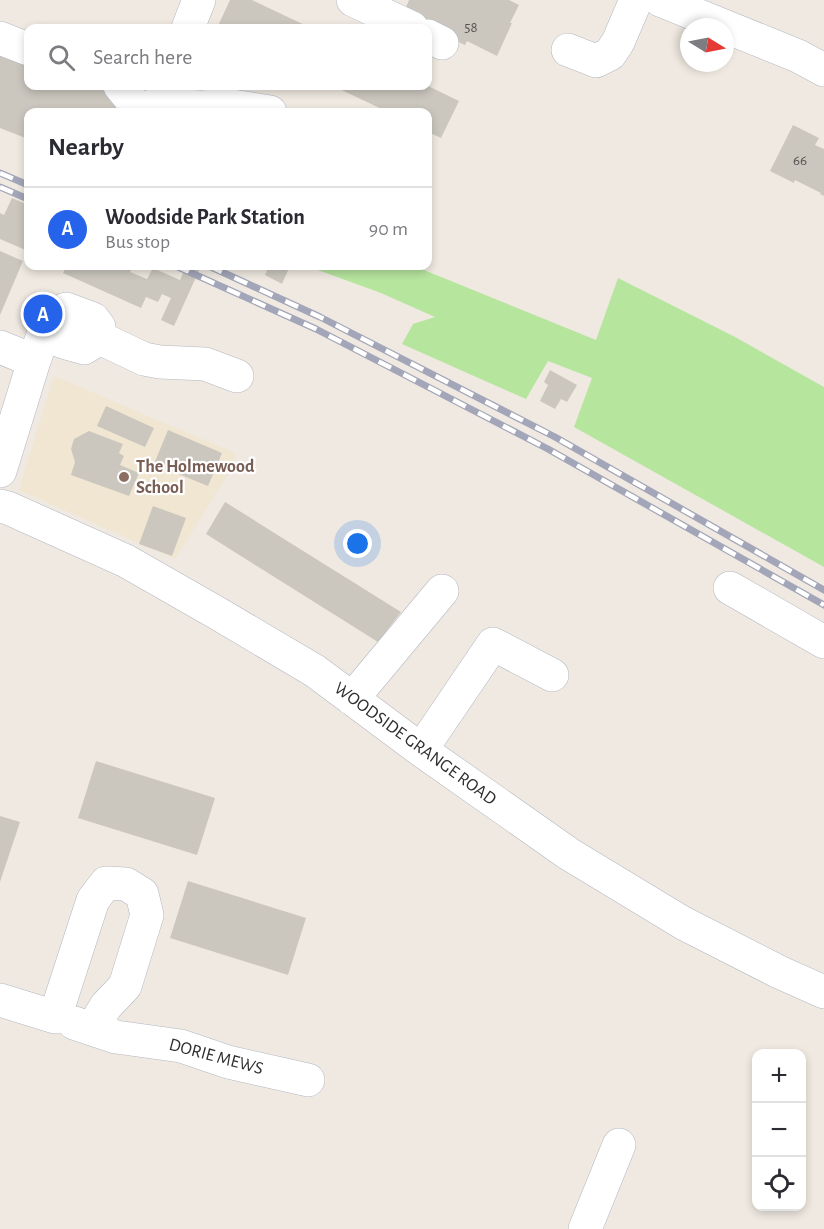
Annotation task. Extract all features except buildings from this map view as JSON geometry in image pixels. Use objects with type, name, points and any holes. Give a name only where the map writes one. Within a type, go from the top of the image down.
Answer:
[{"type":"street","points":[[190,24],[200,0]]},
{"type":"street","points":[[353,0],[404,24]]},
{"type":"street","points":[[568,50],[596,61],[610,54],[618,42],[636,0]]},
{"type":"street","points":[[660,0],[798,56],[824,70]]},
{"type":"street","points":[[0,38],[24,47]]},
{"type":"street","points":[[128,90],[156,104],[186,107],[226,105],[245,108]]},
{"type":"street","points":[[0,347],[39,348],[70,344],[84,348],[100,338],[144,359],[205,364],[237,376]]},
{"type":"street","points":[[0,471],[39,348]]},
{"type":"street","name":"WOODSIDE GRANGE ROAD","points":[[0,506],[126,561],[315,671],[421,750],[570,854],[683,923],[779,972],[824,992]]},
{"type":"street","points":[[730,588],[824,642]]},
{"type":"street","points":[[352,699],[442,591]]},
{"type":"street","points":[[421,750],[494,644],[552,675]]},
{"type":"street","points":[[55,1017],[93,900],[106,883],[126,884],[142,894],[147,915],[125,986],[106,1006],[92,1029]]},
{"type":"street","name":"DORIE MEWS","points":[[0,1000],[116,1037],[181,1046],[228,1062],[308,1080]]},
{"type":"street","points":[[585,1229],[620,1145]]},
{"type":"shaded area","name":"The Holmewood School","points":[[54,376],[235,453],[234,464],[175,559],[19,490]]},
{"type":"green space","points":[[318,270],[424,270],[596,340],[618,278],[735,337],[824,387],[824,567],[574,427],[592,378],[548,361],[526,399],[402,344],[413,324],[435,317],[381,293]]},
{"type":"railway","points":[[0,173],[24,183]]},
{"type":"railway","points":[[0,187],[24,197]]},
{"type":"railway","points":[[185,270],[316,329],[548,449],[824,605]]},
{"type":"railway","points":[[218,270],[320,317],[555,437],[824,590]]},
{"type":"place","name":"Woodside Park Station","points":[[43,314]]},
{"type":"place","name":"The Holmewood School","points":[[124,477]]}]
